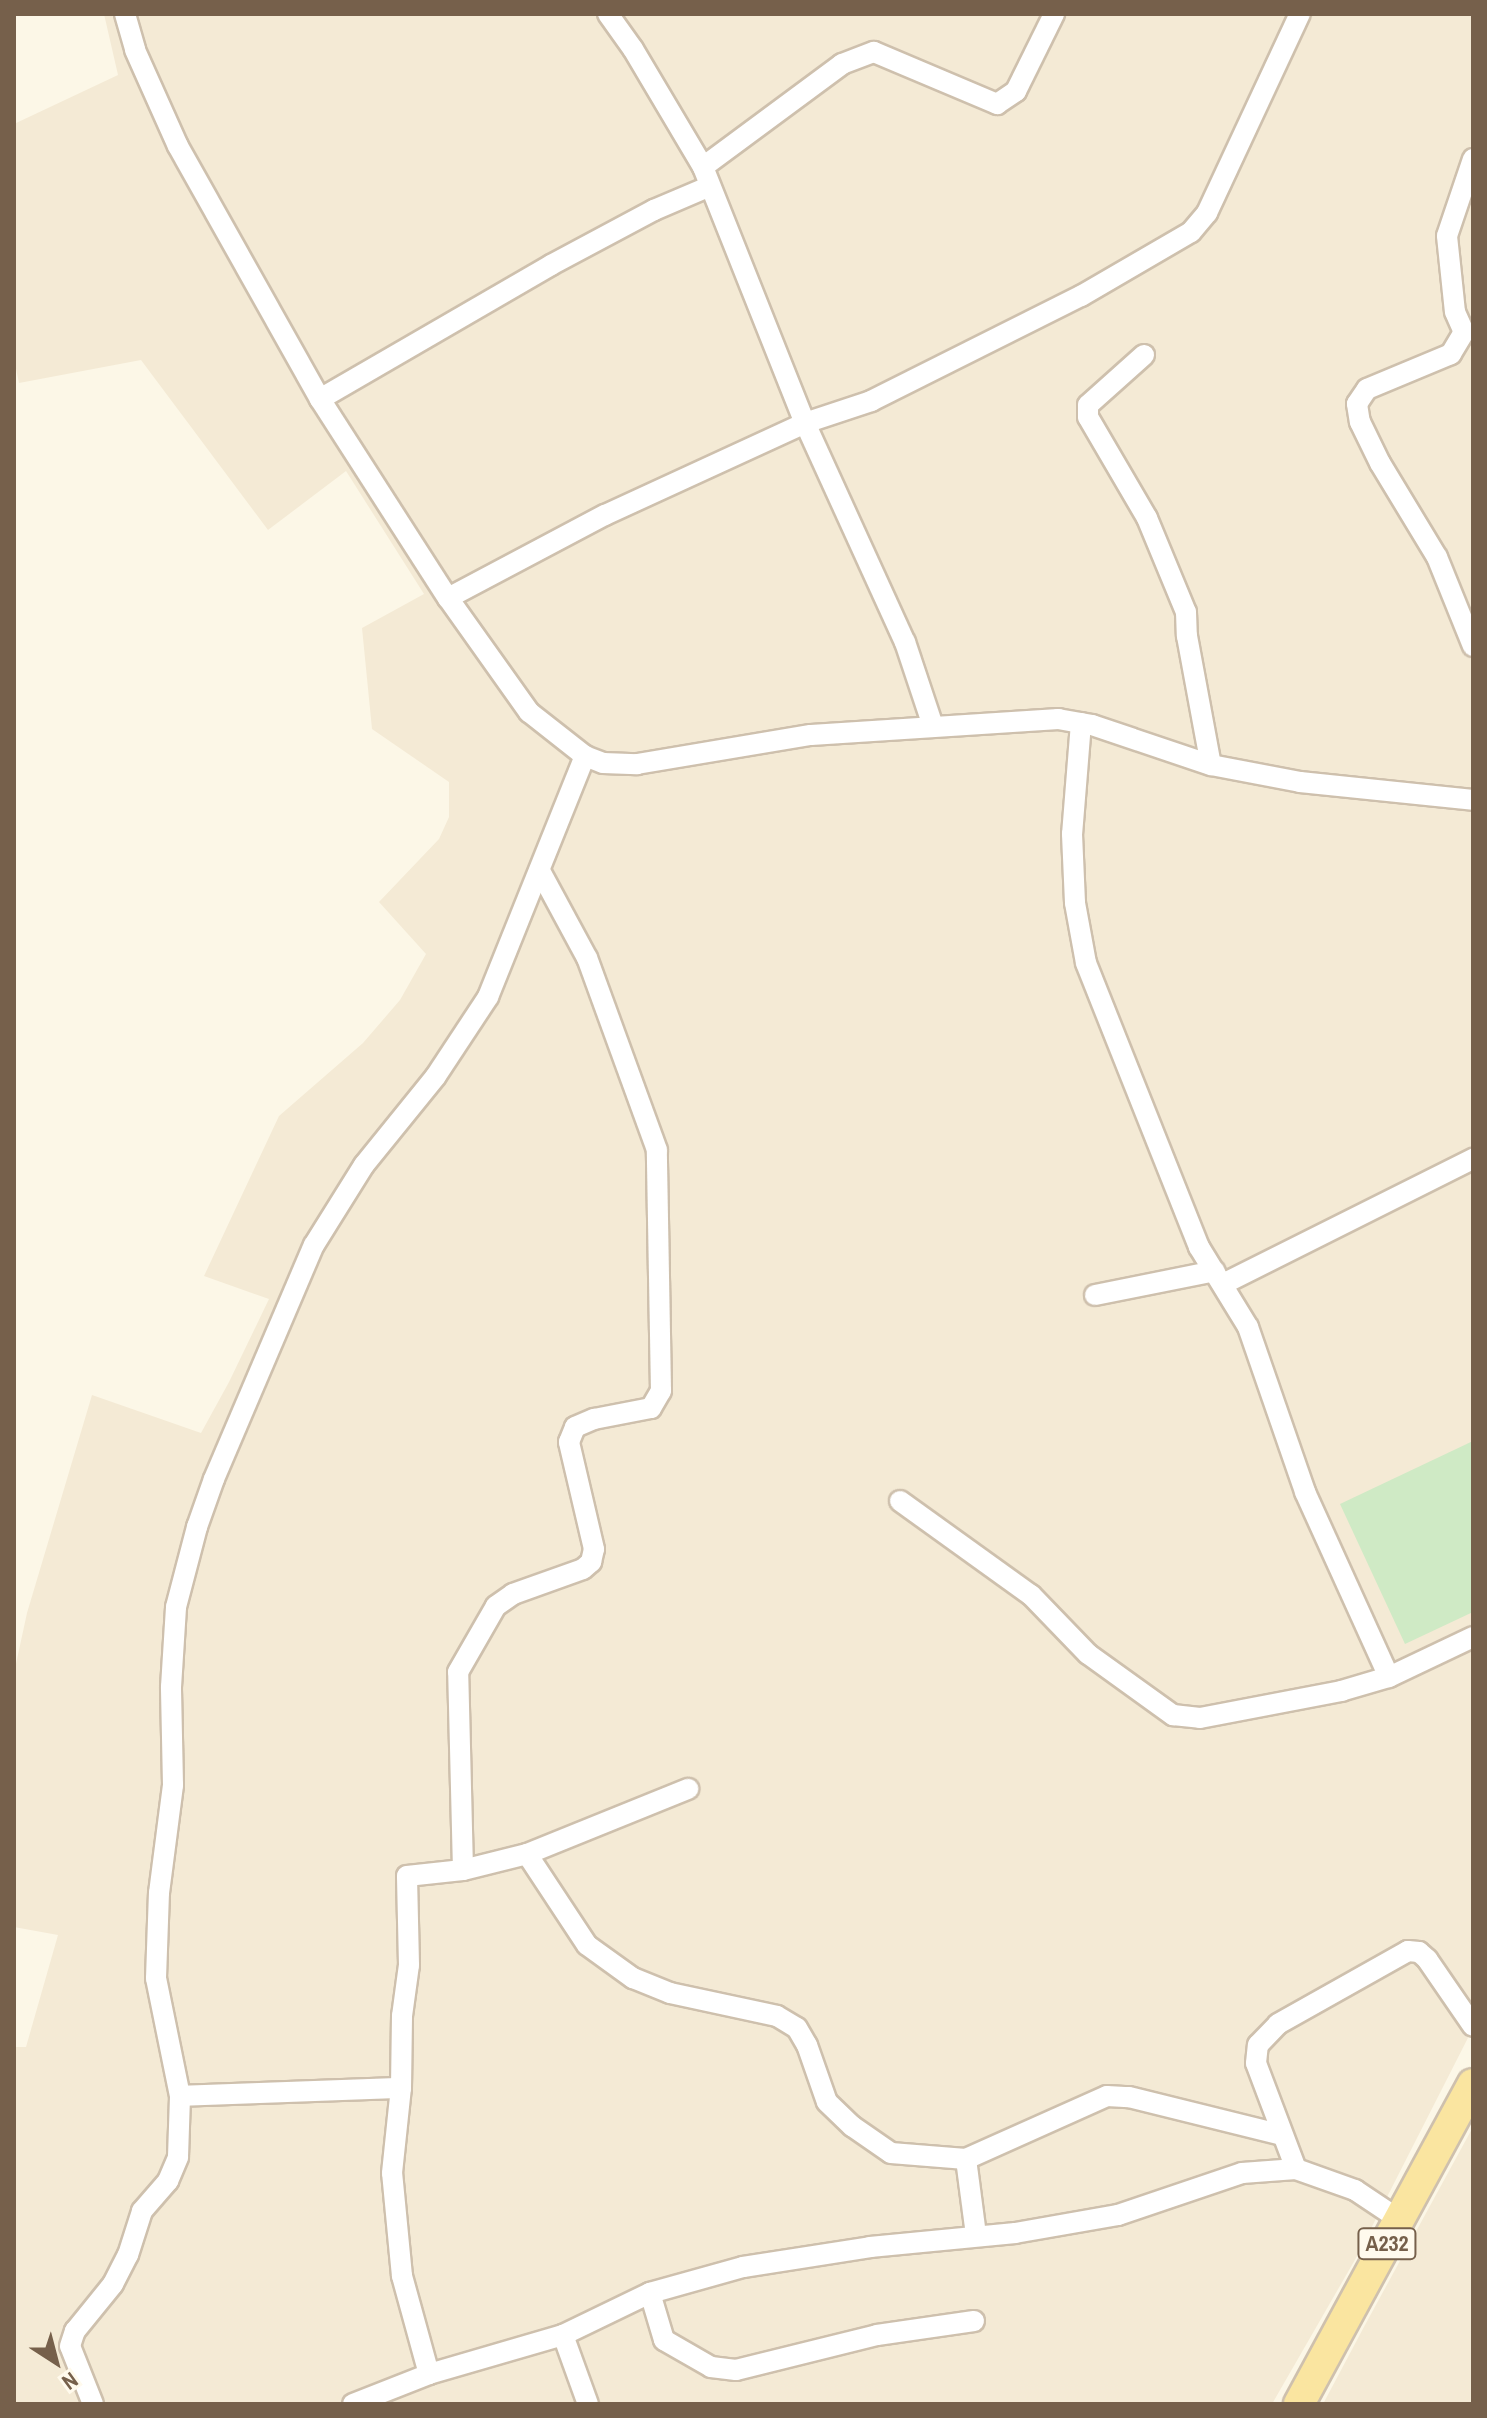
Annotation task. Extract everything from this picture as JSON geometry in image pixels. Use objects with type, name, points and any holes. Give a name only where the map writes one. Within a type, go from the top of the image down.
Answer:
[{"type":"main road","name":"A232","points":[[1299,2404],[1473,2084]]},
{"type":"street","points":[[125,14],[135,50],[178,146],[320,399],[448,598],[529,712],[585,756],[603,763],[637,764],[811,735],[1058,719],[1081,723],[1211,765],[1300,782],[1473,800]]},
{"type":"street","points":[[608,14],[633,49],[703,167],[708,187],[805,423],[905,642],[933,726]]},
{"type":"street","points":[[703,167],[842,64],[874,52],[997,104],[1016,91],[1054,14]]},
{"type":"street","points":[[448,598],[605,515],[805,423],[896,389],[1081,296],[1191,232],[1207,213],[1300,14]]},
{"type":"street","points":[[1473,159],[1447,236],[1464,311],[1464,332],[1451,354],[1367,389],[1357,404],[1360,422],[1380,463],[1437,557],[1473,646]]},
{"type":"street","points":[[320,399],[551,265],[654,210],[708,187]]},
{"type":"street","points":[[1144,355],[1103,388],[1088,405],[1088,417],[1147,518],[1186,612],[1187,636],[1211,765]]},
{"type":"street","points":[[1081,723],[1072,834],[1075,903],[1086,963],[1199,1247],[1248,1327],[1305,1492],[1389,1677]]},
{"type":"street","points":[[93,2404],[70,2346],[75,2331],[113,2284],[128,2255],[142,2211],[168,2181],[178,2157],[180,2096],[156,1978],[159,1893],[173,1785],[171,1687],[176,1607],[197,1527],[214,1479],[314,1245],[364,1165],[436,1076],[488,997],[585,756]]},
{"type":"street","points":[[463,1870],[458,1672],[496,1606],[513,1594],[583,1569],[591,1562],[594,1549],[569,1442],[575,1427],[594,1419],[651,1408],[661,1391],[657,1150],[587,958],[540,871]]},
{"type":"street","points":[[1095,1295],[1219,1278],[1473,1159]]},
{"type":"street","points":[[900,1501],[1031,1595],[1088,1654],[1173,1715],[1200,1718],[1341,1691],[1389,1677],[1473,1637]]},
{"type":"street","points":[[429,2374],[402,2276],[392,2173],[401,2088],[402,2016],[409,1965],[407,1876],[463,1870],[527,1854],[688,1789]]},
{"type":"street","points":[[527,1854],[587,1945],[633,1978],[670,1993],[777,2016],[797,2028],[807,2045],[827,2102],[852,2126],[891,2153],[966,2159],[1107,2096],[1129,2097],[1282,2135]]},
{"type":"street","points":[[1296,2169],[1256,2063],[1258,2045],[1278,2024],[1408,1951],[1419,1952],[1427,1959],[1473,2026]]},
{"type":"street","points":[[180,2096],[401,2088]]},
{"type":"street","points":[[966,2159],[976,2235]]},
{"type":"street","points":[[353,2404],[429,2374],[563,2335],[650,2293],[743,2267],[976,2235],[1015,2233],[1118,2215],[1242,2173],[1296,2169],[1355,2190],[1400,2220]]},
{"type":"street","points":[[650,2293],[664,2340],[711,2367],[736,2370],[877,2335],[974,2321]]},
{"type":"street","points":[[563,2335],[588,2404]]},
{"type":"shaded area","points":[[104,14],[1473,14],[1473,2028],[1356,2258],[1272,2404],[14,2404],[14,2047],[26,2047],[58,1935],[14,1927],[14,1673],[27,1613],[92,1395],[201,1433],[229,1382],[269,1299],[204,1276],[279,1116],[363,1043],[400,1000],[426,954],[379,902],[439,839],[449,817],[449,782],[372,729],[362,628],[424,594],[346,471],[268,530],[141,360],[19,383],[14,359],[14,124],[118,75]]},
{"type":"shaded area","points":[[1473,2127],[1473,2404],[1323,2404],[1365,2325]]},
{"type":"green space","points":[[1473,1441],[1473,1612],[1405,1644],[1340,1504]]}]
